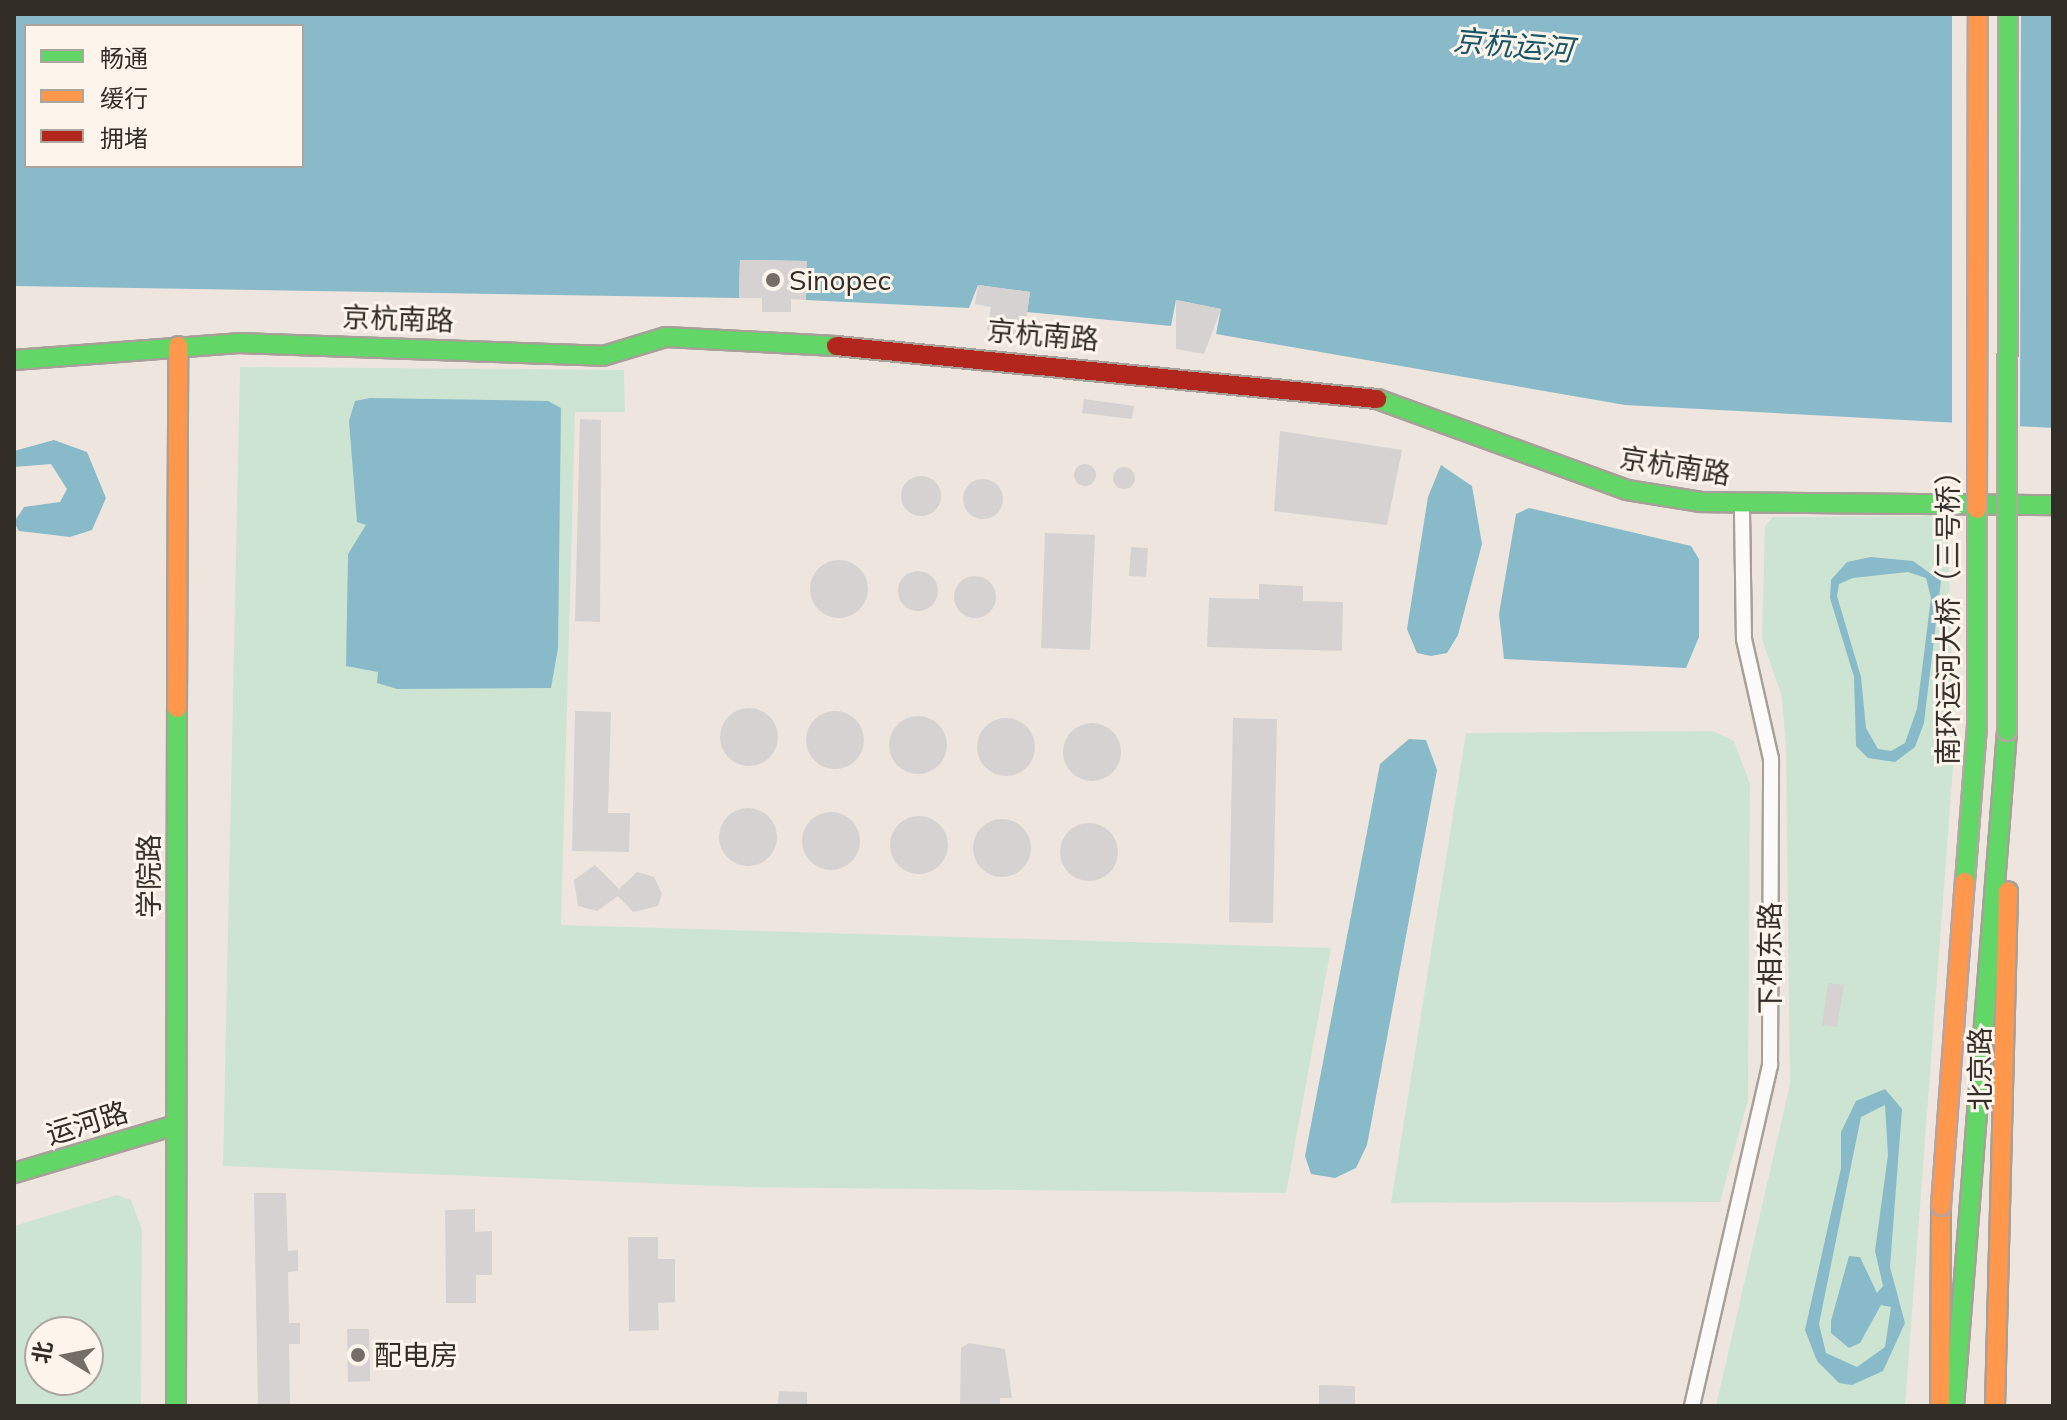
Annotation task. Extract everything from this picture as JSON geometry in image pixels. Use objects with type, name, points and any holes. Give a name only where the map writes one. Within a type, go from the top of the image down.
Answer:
[{"type":"main road","name":"南环运河大桥（三号桥）","points":[[1940,1406],[1941,1206],[1977,725],[1978,14]]},
{"type":"main road","points":[[1954,1406],[1967,1182],[2007,731],[2008,14]]},
{"type":"main road","name":"京杭南路","points":[[14,360],[178,346],[603,356],[666,337],[732,336],[1259,382],[1372,397],[1627,490],[1742,505],[2053,505]]},
{"type":"main road","name":"学院路","points":[[176,1406],[178,346]]},
{"type":"main road","name":"北京路","points":[[1995,1406],[2008,1094],[2007,731]]},
{"type":"main road","name":"运河路","points":[[14,1173],[176,1125]]},
{"type":"street","name":"下相东路","points":[[1692,1406],[1770,1065],[1771,759],[1744,639],[1742,505]]},
{"type":"green space","points":[[240,367],[624,370],[625,412],[575,412],[561,925],[1331,948],[1286,1193],[744,1187],[223,1166]]},
{"type":"green space","points":[[1947,516],[1955,740],[1905,1406],[1716,1406],[1790,1084],[1786,749],[1782,697],[1762,639],[1765,526],[1773,517]]},
{"type":"green space","points":[[1713,731],[1734,741],[1750,784],[1748,1100],[1720,1202],[1391,1203],[1466,733]]},
{"type":"green space","points":[[117,1195],[131,1200],[142,1230],[141,1406],[14,1406],[14,1226]]},
{"type":"water","name":"京杭运河","points":[[14,14],[2053,14],[2053,428],[1625,405],[1216,334],[1221,309],[1176,300],[1171,326],[1027,312],[1030,292],[978,285],[969,308],[806,300],[806,261],[740,260],[739,298],[14,286]]},
{"type":"water","points":[[370,398],[548,401],[561,408],[558,648],[551,688],[397,689],[377,683],[378,672],[346,666],[348,554],[366,525],[357,522],[349,421],[355,401]]},
{"type":"water","points":[[54,440],[87,452],[106,498],[92,530],[70,537],[19,531],[14,522],[24,507],[60,502],[67,489],[51,464],[14,467],[14,451]]},
{"type":"water","points":[[1441,465],[1472,486],[1482,544],[1458,635],[1447,653],[1431,656],[1417,653],[1407,629],[1428,497]]},
{"type":"water","points":[[1529,508],[1691,546],[1699,559],[1699,637],[1686,668],[1504,659],[1499,614],[1516,514]]},
{"type":"water","points":[[1871,557],[1913,561],[1941,581],[1924,723],[1915,747],[1895,762],[1868,758],[1856,746],[1854,677],[1830,598],[1831,580],[1847,562]],"holes":[[[1908,572],[1926,578],[1931,598],[1917,709],[1905,743],[1891,751],[1878,749],[1866,728],[1861,677],[1837,596],[1839,584],[1853,578]]]},
{"type":"water","points":[[1409,739],[1426,740],[1437,770],[1367,1145],[1356,1168],[1335,1178],[1311,1174],[1305,1156],[1380,764]]},
{"type":"water","points":[[1885,1089],[1902,1109],[1890,1267],[1905,1323],[1883,1371],[1852,1385],[1839,1383],[1817,1361],[1805,1330],[1841,1168],[1841,1132],[1856,1101]],"holes":[[[1885,1105],[1888,1155],[1875,1251],[1883,1286],[1877,1293],[1860,1257],[1849,1256],[1831,1321],[1831,1333],[1849,1348],[1860,1343],[1881,1305],[1891,1307],[1885,1347],[1857,1367],[1826,1353],[1819,1324],[1861,1117]]]},
{"type":"pier","points":[[1952,14],[2021,14],[2020,430],[1952,426]]},
{"type":"building","name":"Sinopec","points":[[740,260],[807,261],[806,300],[791,299],[791,312],[762,312],[762,298],[739,298]]},
{"type":"building","name":"Sinopec","points":[[978,285],[1030,292],[1024,336],[987,330],[991,307],[975,304]]},
{"type":"building","points":[[1176,300],[1221,309],[1204,354],[1176,349]]},
{"type":"building","points":[[1084,399],[1134,406],[1132,419],[1082,413]]},
{"type":"building","points":[[580,419],[601,420],[600,622],[575,621]]},
{"type":"building","points":[[1280,431],[1402,450],[1387,525],[1274,511]]},
{"type":"building","points":[[1085,464],[1093,467],[1096,475],[1093,483],[1085,486],[1077,483],[1074,475],[1077,467]]},
{"type":"building","points":[[1124,467],[1132,470],[1135,478],[1132,486],[1124,489],[1116,486],[1113,478],[1116,470]]},
{"type":"building","points":[[921,476],[935,482],[941,496],[935,510],[921,516],[907,510],[901,496],[907,482]]},
{"type":"building","points":[[983,479],[997,485],[1003,499],[997,513],[983,519],[969,513],[963,499],[969,485]]},
{"type":"building","points":[[1045,533],[1095,535],[1090,650],[1041,648]]},
{"type":"building","points":[[1131,547],[1148,548],[1146,577],[1129,576]]},
{"type":"building","points":[[839,560],[860,568],[868,589],[860,610],[839,618],[818,610],[810,589],[818,568]]},
{"type":"building","points":[[918,571],[932,577],[938,591],[932,605],[918,611],[904,605],[898,591],[904,577]]},
{"type":"building","points":[[975,576],[990,582],[996,597],[990,612],[975,618],[960,612],[954,597],[960,582]]},
{"type":"building","points":[[1259,584],[1303,586],[1303,601],[1343,602],[1342,651],[1207,647],[1209,598],[1259,599]]},
{"type":"building","points":[[749,708],[770,716],[778,737],[770,758],[749,766],[728,758],[720,737],[728,716]]},
{"type":"building","points":[[575,711],[611,712],[608,813],[630,813],[629,852],[572,851]]},
{"type":"building","points":[[835,711],[856,719],[864,740],[856,761],[835,769],[814,761],[806,740],[814,719]]},
{"type":"building","points":[[918,716],[939,724],[947,745],[939,766],[918,774],[897,766],[889,745],[897,724]]},
{"type":"building","points":[[1006,718],[1027,726],[1035,747],[1027,768],[1006,776],[985,768],[977,747],[985,726]]},
{"type":"building","points":[[1233,718],[1277,719],[1273,923],[1229,922]]},
{"type":"building","points":[[1092,723],[1113,731],[1121,752],[1113,773],[1092,781],[1071,773],[1063,752],[1071,731]]},
{"type":"building","points":[[748,808],[769,816],[777,837],[769,858],[748,866],[727,858],[719,837],[727,816]]},
{"type":"building","points":[[831,812],[852,820],[860,841],[852,862],[831,870],[810,862],[802,841],[810,820]]},
{"type":"building","points":[[919,816],[940,824],[948,845],[940,866],[919,874],[898,866],[890,845],[898,824]]},
{"type":"building","points":[[1002,819],[1023,827],[1031,848],[1023,869],[1002,877],[981,869],[973,848],[981,827]]},
{"type":"building","points":[[1089,823],[1110,831],[1118,852],[1110,873],[1089,881],[1068,873],[1060,852],[1068,831]]},
{"type":"building","points":[[595,865],[619,889],[637,872],[654,877],[662,894],[658,906],[633,912],[618,896],[597,911],[578,906],[574,880]]},
{"type":"building","points":[[1828,983],[1844,985],[1837,1027],[1822,1025]]},
{"type":"building","points":[[254,1193],[286,1193],[288,1251],[298,1250],[298,1271],[288,1272],[289,1323],[300,1323],[300,1344],[289,1344],[290,1406],[258,1406]]},
{"type":"building","points":[[475,1209],[475,1232],[492,1231],[492,1275],[476,1275],[476,1303],[446,1303],[445,1210]]},
{"type":"building","points":[[628,1237],[658,1237],[658,1259],[675,1259],[675,1302],[658,1303],[659,1330],[629,1331]]},
{"type":"building","name":"配电房","points":[[347,1329],[369,1329],[370,1381],[348,1382]]},
{"type":"building","points":[[969,1343],[1005,1349],[1012,1398],[1000,1398],[1000,1406],[960,1406],[961,1348]]},
{"type":"building","points":[[1319,1385],[1355,1386],[1355,1406],[1319,1406]]},
{"type":"building","points":[[779,1391],[807,1392],[807,1406],[778,1406]]},
{"type":"traffic: fast","points":[[2007,731],[2008,14]]},
{"type":"traffic: fast","points":[[14,360],[238,343],[603,356],[666,337],[836,346]]},
{"type":"traffic: fast","points":[[1377,399],[1627,490],[1701,502],[2053,505]]},
{"type":"traffic: fast","points":[[1965,882],[1977,725],[1977,509]]},
{"type":"traffic: fast","points":[[176,1406],[177,708]]},
{"type":"traffic: fast","points":[[1954,1406],[2007,731]]},
{"type":"traffic: fast","points":[[14,1173],[176,1125]]},
{"type":"traffic: slow","points":[[1977,509],[1978,14]]},
{"type":"traffic: slow","points":[[177,708],[178,346]]},
{"type":"traffic: slow","points":[[1941,1206],[1965,882]]},
{"type":"traffic: slow","points":[[1995,1406],[2008,891]]},
{"type":"traffic: slow","points":[[1940,1406],[1941,1206]]},
{"type":"traffic: jam","points":[[836,346],[1377,399]]},
{"type":"place","name":"Sinopec","points":[[773,280]]},
{"type":"place","name":"配电房","points":[[358,1355]]}]
